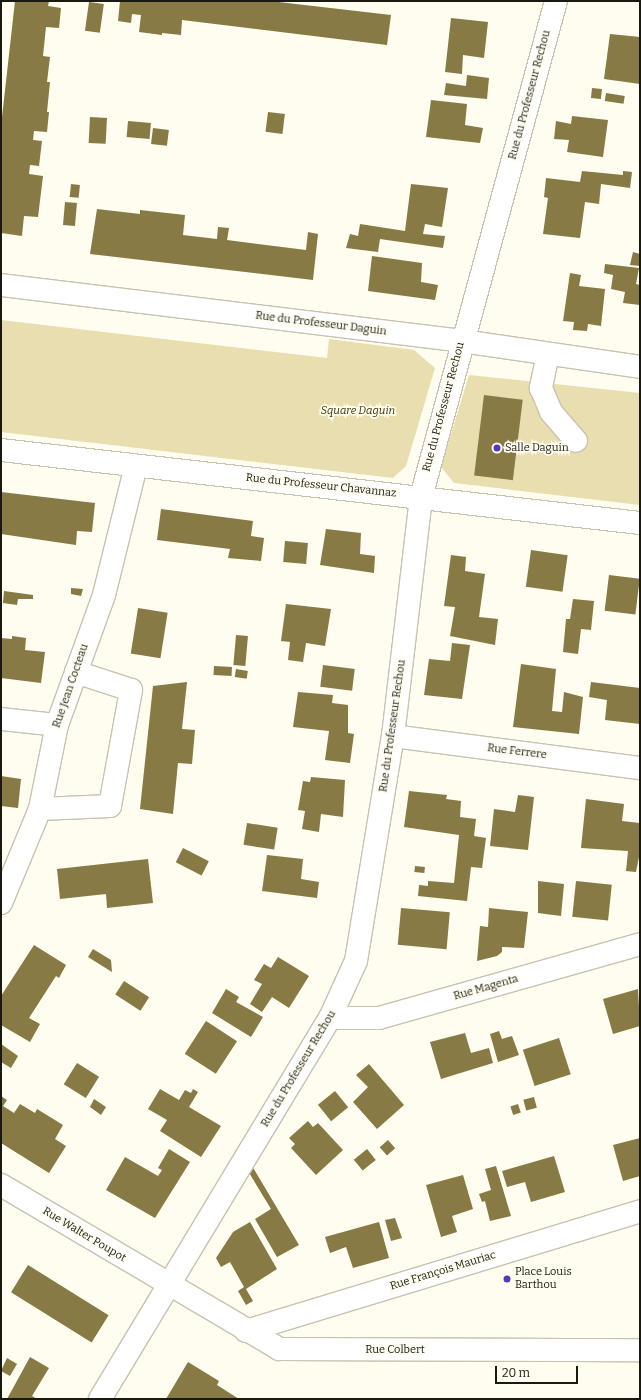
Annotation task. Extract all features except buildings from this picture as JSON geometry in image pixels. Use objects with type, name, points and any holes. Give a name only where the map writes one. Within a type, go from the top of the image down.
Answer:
[{"type":"street","name":"Rue du Professeur Rechou","points":[[100,1399],[330,1018],[356,961],[394,736],[421,497],[462,341],[556,1]]},
{"type":"street","name":"Rue du Professeur Daguin","points":[[1,285],[462,341],[640,367]]},
{"type":"street","points":[[548,354],[541,388],[551,412],[576,441]]},
{"type":"street","name":"Rue du Professeur Chavannaz","points":[[1,450],[640,523]]},
{"type":"street","name":"Rue Jean Cocteau","points":[[1,903],[40,809],[57,725],[104,595],[136,466]]},
{"type":"street","points":[[40,809],[110,806],[131,690],[76,672]]},
{"type":"street","points":[[1,719],[57,725]]},
{"type":"street","name":"Rue Ferrere","points":[[394,736],[640,768]]},
{"type":"street","name":"Rue Magenta","points":[[330,1018],[379,1018],[640,944]]},
{"type":"street","name":"Rue Walter Poupot","points":[[1,1185],[168,1286]]},
{"type":"street","name":"Rue François Mauriac","points":[[246,1331],[640,1211]]},
{"type":"street","name":"Rue Colbert","points":[[168,1286],[279,1349],[640,1350]]},
{"type":"green space","name":"Square Daguin","points":[[1,320],[327,358],[329,339],[414,350],[435,368],[406,466],[393,478],[1,432]]},
{"type":"green space","points":[[469,375],[640,393],[640,505],[454,483],[441,467]]},
{"type":"place","name":"Salle Daguin","points":[[497,448]]},
{"type":"place","name":"Place Louis Barthou","points":[[507,1279]]}]
